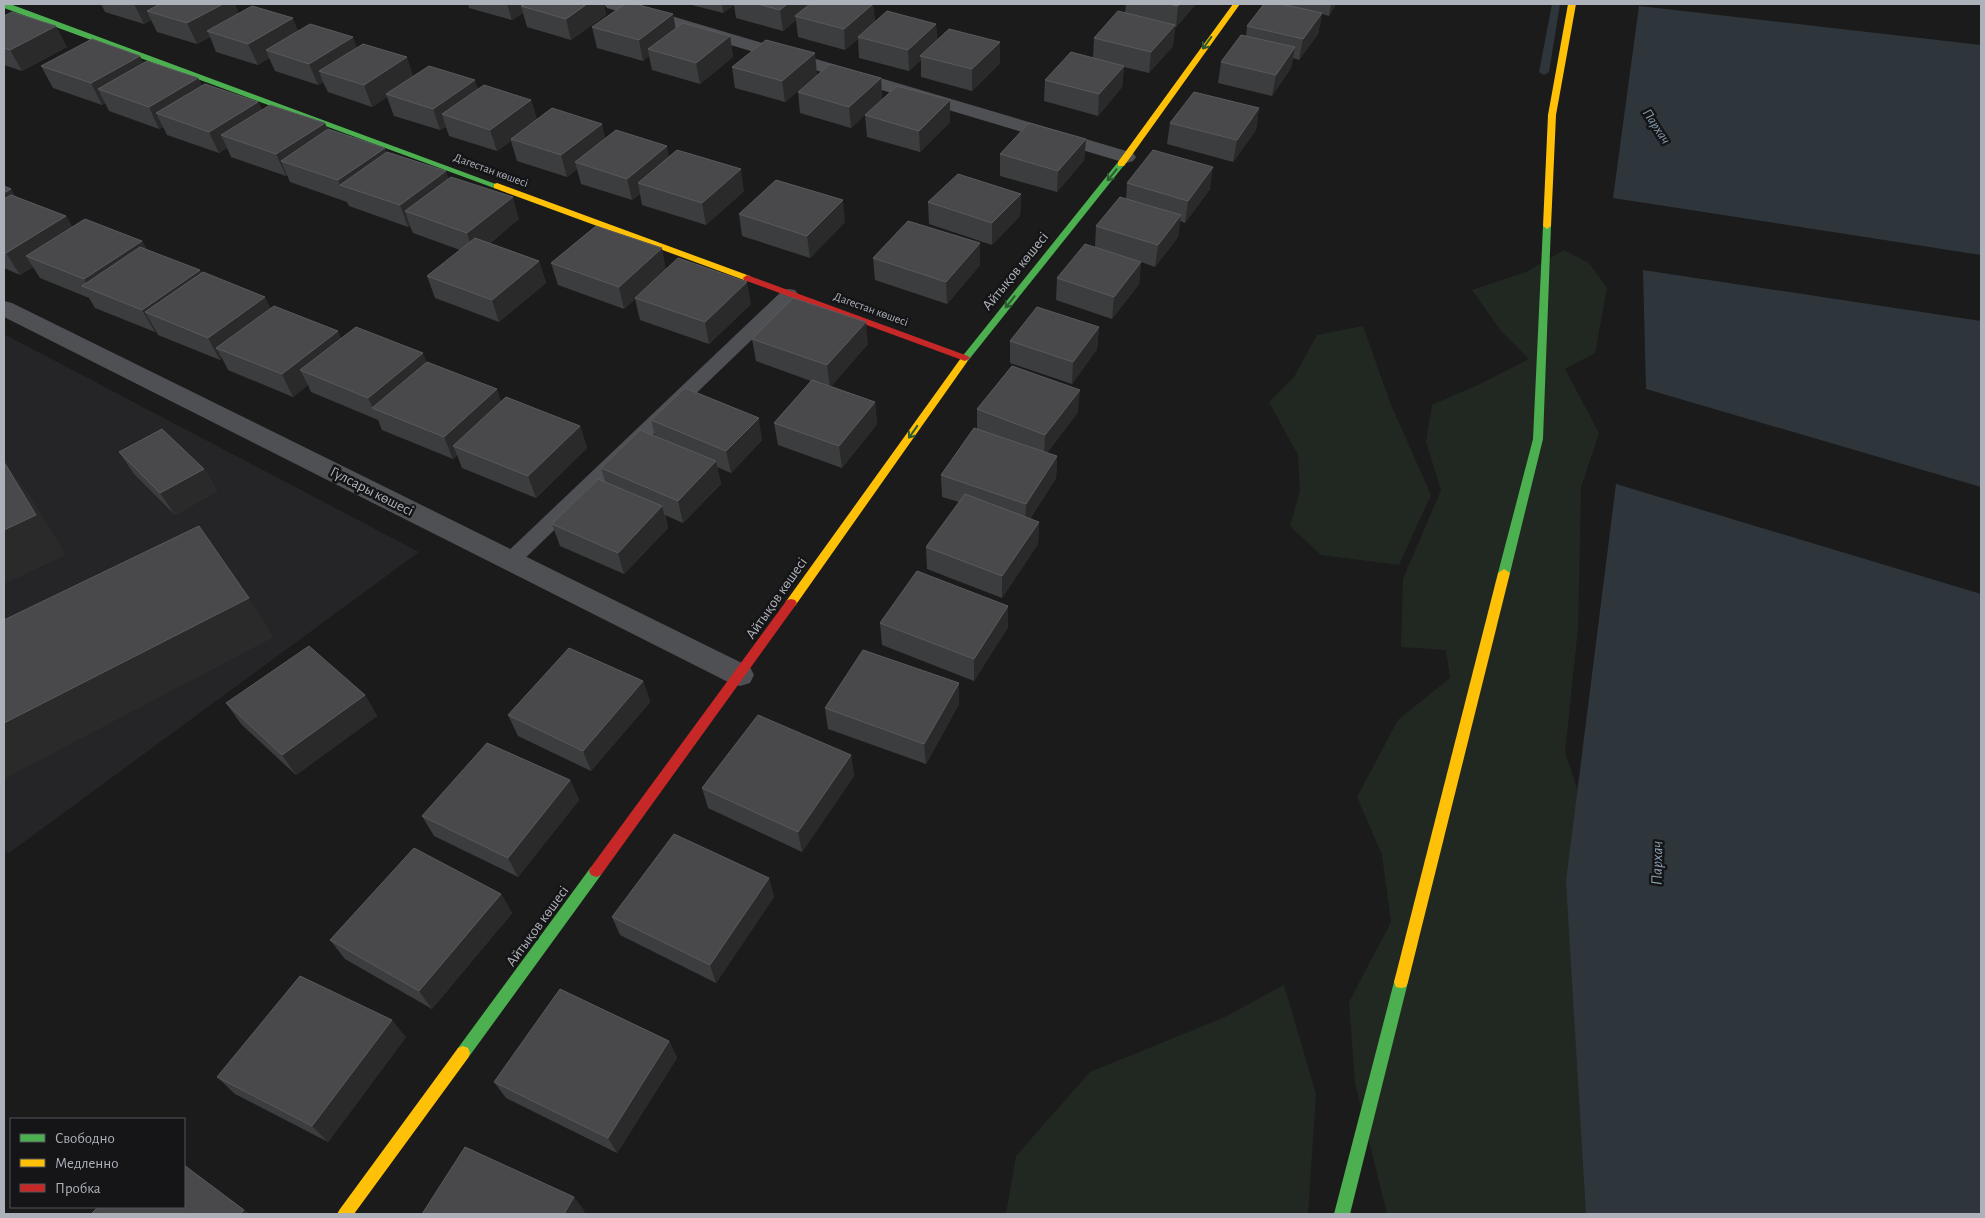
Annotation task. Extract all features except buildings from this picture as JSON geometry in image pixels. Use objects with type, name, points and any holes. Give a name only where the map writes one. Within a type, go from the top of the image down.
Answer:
[{"type":"street","points":[[613,4],[1126,157]]},
{"type":"street","name":"Айтықов көшесі","points":[[344,1214],[740,675],[965,358],[1126,157],[1236,4]]},
{"type":"street","points":[[1342,1214],[1538,439],[1552,115],[1572,4]]},
{"type":"street","name":"Дагестан көшесі","points":[[8,5],[965,358]]},
{"type":"street","name":"Гүлсары көшесі","points":[[4,308],[740,675]]},
{"type":"lane","points":[[510,561],[789,294]]},
{"type":"shaded area","points":[[1564,250],[1589,263],[1607,288],[1595,353],[1565,369],[1599,433],[1581,487],[1578,629],[1565,752],[1606,875],[1617,1214],[1387,1214],[1355,1083],[1349,1002],[1391,922],[1382,855],[1357,797],[1398,720],[1450,678],[1446,650],[1401,647],[1403,579],[1441,490],[1426,442],[1432,405],[1480,384],[1529,359],[1501,331],[1472,290],[1526,272]]},
{"type":"shaded area","points":[[1363,326],[1391,405],[1431,495],[1399,565],[1321,555],[1290,526],[1300,491],[1298,455],[1269,402],[1294,377],[1317,335]]},
{"type":"shaded area","points":[[4,334],[419,552],[9,853],[4,850]]},
{"type":"shaded area","points":[[1284,985],[1316,1094],[1308,1214],[1006,1214],[1016,1156],[1090,1072],[1225,1017]]},
{"type":"water","points":[[1639,6],[1981,45],[1981,255],[1613,198]]},
{"type":"water","points":[[1643,270],[1981,321],[1981,487],[1646,389]]},
{"type":"water","points":[[1616,484],[1981,594],[1981,1214],[1586,1214],[1566,881]]},
{"type":"waterway","name":"Пархач","points":[[1544,72],[1556,4]]},
{"type":"traffic: fast","points":[[7,6],[497,186]]},
{"type":"traffic: fast","points":[[964,360],[1121,164]]},
{"type":"traffic: fast","points":[[1504,573],[1538,439],[1547,226]]},
{"type":"traffic: fast","points":[[463,1053],[596,871]]},
{"type":"traffic: fast","points":[[1342,1214],[1401,982]]},
{"type":"traffic: slow","points":[[1121,164],[1236,4]]},
{"type":"traffic: slow","points":[[1547,226],[1552,115],[1572,4]]},
{"type":"traffic: slow","points":[[497,186],[747,278]]},
{"type":"traffic: slow","points":[[791,603],[964,360]]},
{"type":"traffic: slow","points":[[1401,982],[1504,573]]},
{"type":"traffic: slow","points":[[345,1214],[463,1053]]},
{"type":"traffic: jam","points":[[747,278],[965,358]]},
{"type":"traffic: jam","points":[[596,871],[791,603]]}]
